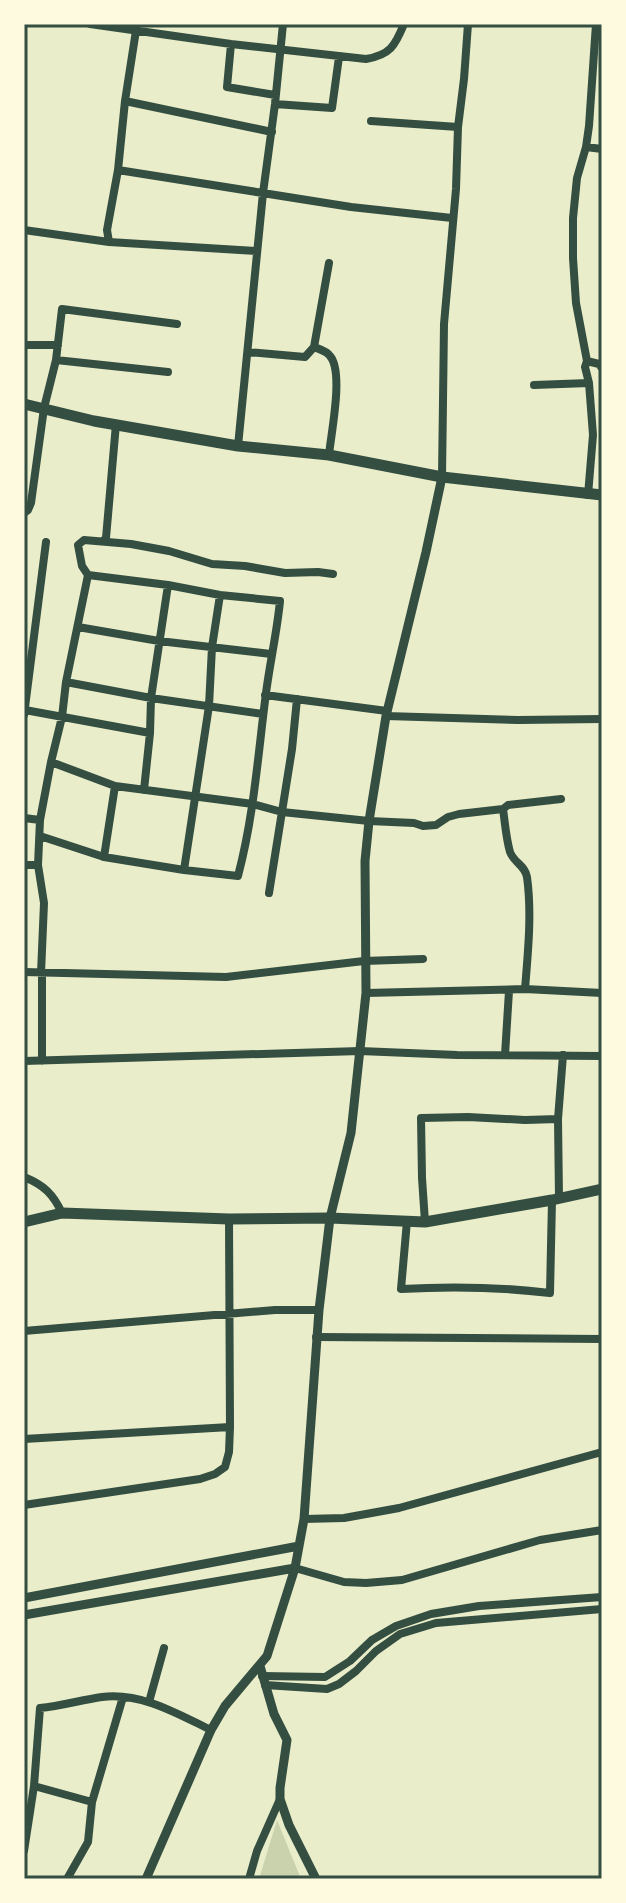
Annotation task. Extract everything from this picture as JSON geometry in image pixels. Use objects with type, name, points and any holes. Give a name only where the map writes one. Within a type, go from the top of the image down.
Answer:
[{"type":"main road","points":[[24,404],[94,421],[238,446],[329,455],[442,477],[602,495]]},
{"type":"main road","points":[[24,1222],[62,1213],[425,1222],[602,1189]]},
{"type":"street","points":[[90,24],[366,59],[380,57],[392,47],[404,24]]},
{"type":"street","points":[[238,446],[283,24]]},
{"type":"street","points":[[316,1879],[289,1825],[280,1799],[287,1740],[274,1714],[262,1676],[295,1568],[304,1519],[319,1310],[330,1218],[351,1133],[366,993],[365,861],[369,821],[386,714],[442,477],[444,324],[468,24]]},
{"type":"street","points":[[588,495],[593,435],[585,367],[587,361],[576,303],[573,218],[577,178],[586,147],[596,24]]},
{"type":"street","points":[[109,242],[107,230],[137,28]]},
{"type":"street","points":[[231,44],[227,87],[275,100],[332,108],[339,57]]},
{"type":"street","points":[[125,101],[272,132]]},
{"type":"street","points":[[371,121],[458,127]]},
{"type":"street","points":[[586,147],[602,149]]},
{"type":"street","points":[[118,170],[351,207],[452,218]]},
{"type":"street","points":[[24,230],[109,242],[257,251]]},
{"type":"street","points":[[248,352],[305,357],[314,347],[329,263]]},
{"type":"street","points":[[24,513],[31,503],[62,309],[177,324]]},
{"type":"street","points":[[24,345],[58,345]]},
{"type":"street","points":[[314,347],[329,353],[338,377],[329,455]]},
{"type":"street","points":[[56,360],[168,372]]},
{"type":"street","points":[[587,361],[602,368]]},
{"type":"street","points":[[534,385],[589,383]]},
{"type":"street","points":[[103,541],[106,538],[116,424]]},
{"type":"street","points":[[42,1061],[44,903],[38,865],[40,820],[88,575],[82,566],[78,545],[84,540],[103,541],[169,551],[212,564],[285,573],[333,574]]},
{"type":"street","points":[[46,542],[24,712],[150,733]]},
{"type":"street","points":[[40,836],[104,857],[238,876],[248,841],[265,695],[280,601],[88,575]]},
{"type":"street","points":[[144,790],[151,698],[168,585]]},
{"type":"street","points":[[184,870],[209,706],[212,647],[220,595]]},
{"type":"street","points":[[78,627],[159,641],[271,654]]},
{"type":"street","points":[[66,682],[263,714]]},
{"type":"street","points":[[265,695],[386,714],[518,720],[602,719]]},
{"type":"street","points":[[269,893],[297,699]]},
{"type":"street","points":[[51,762],[115,786],[253,804],[282,812],[423,826],[436,825],[459,814],[561,799]]},
{"type":"street","points":[[104,857],[115,786]]},
{"type":"street","points":[[503,809],[510,851],[526,874],[525,989]]},
{"type":"street","points":[[24,818],[40,820]]},
{"type":"street","points":[[24,865],[38,865]]},
{"type":"street","points":[[24,972],[226,977],[364,961],[423,959]]},
{"type":"street","points":[[366,993],[525,989],[602,993]]},
{"type":"street","points":[[505,1055],[509,991]]},
{"type":"street","points":[[24,1061],[360,1051],[602,1056]]},
{"type":"street","points":[[407,1221],[401,1289],[457,1286],[550,1293],[563,1055]]},
{"type":"street","points":[[425,1222],[421,1118],[558,1119]]},
{"type":"street","points":[[24,1177],[54,1197],[62,1213]]},
{"type":"street","points":[[24,1505],[200,1479],[225,1467],[230,1427],[229,1219]]},
{"type":"street","points":[[24,1331],[275,1310],[319,1310]]},
{"type":"street","points":[[316,1337],[602,1339]]},
{"type":"street","points":[[24,1439],[230,1427]]},
{"type":"street","points":[[304,1519],[344,1518],[399,1508],[602,1452]]},
{"type":"street","points":[[24,1615],[295,1568],[344,1582],[402,1580],[540,1540],[602,1530]]},
{"type":"street","points":[[24,1598],[299,1546]]},
{"type":"street","points":[[146,1879],[211,1730],[225,1706],[262,1676],[325,1677],[350,1661],[372,1640],[396,1626],[431,1614],[479,1606],[602,1597]]},
{"type":"street","points":[[262,1676],[327,1689],[339,1684],[400,1634],[436,1623],[602,1609]]},
{"type":"street","points":[[149,1702],[164,1648]]},
{"type":"street","points":[[24,1851],[34,1786],[40,1708],[104,1697],[123,1697],[149,1702],[211,1730]]},
{"type":"street","points":[[67,1879],[88,1842],[92,1802],[123,1697]]},
{"type":"street","points":[[34,1786],[92,1802]]},
{"type":"street","points":[[249,1879],[257,1851],[280,1799]]},
{"type":"green space","points":[[277,1820],[301,1879],[259,1879]]}]
